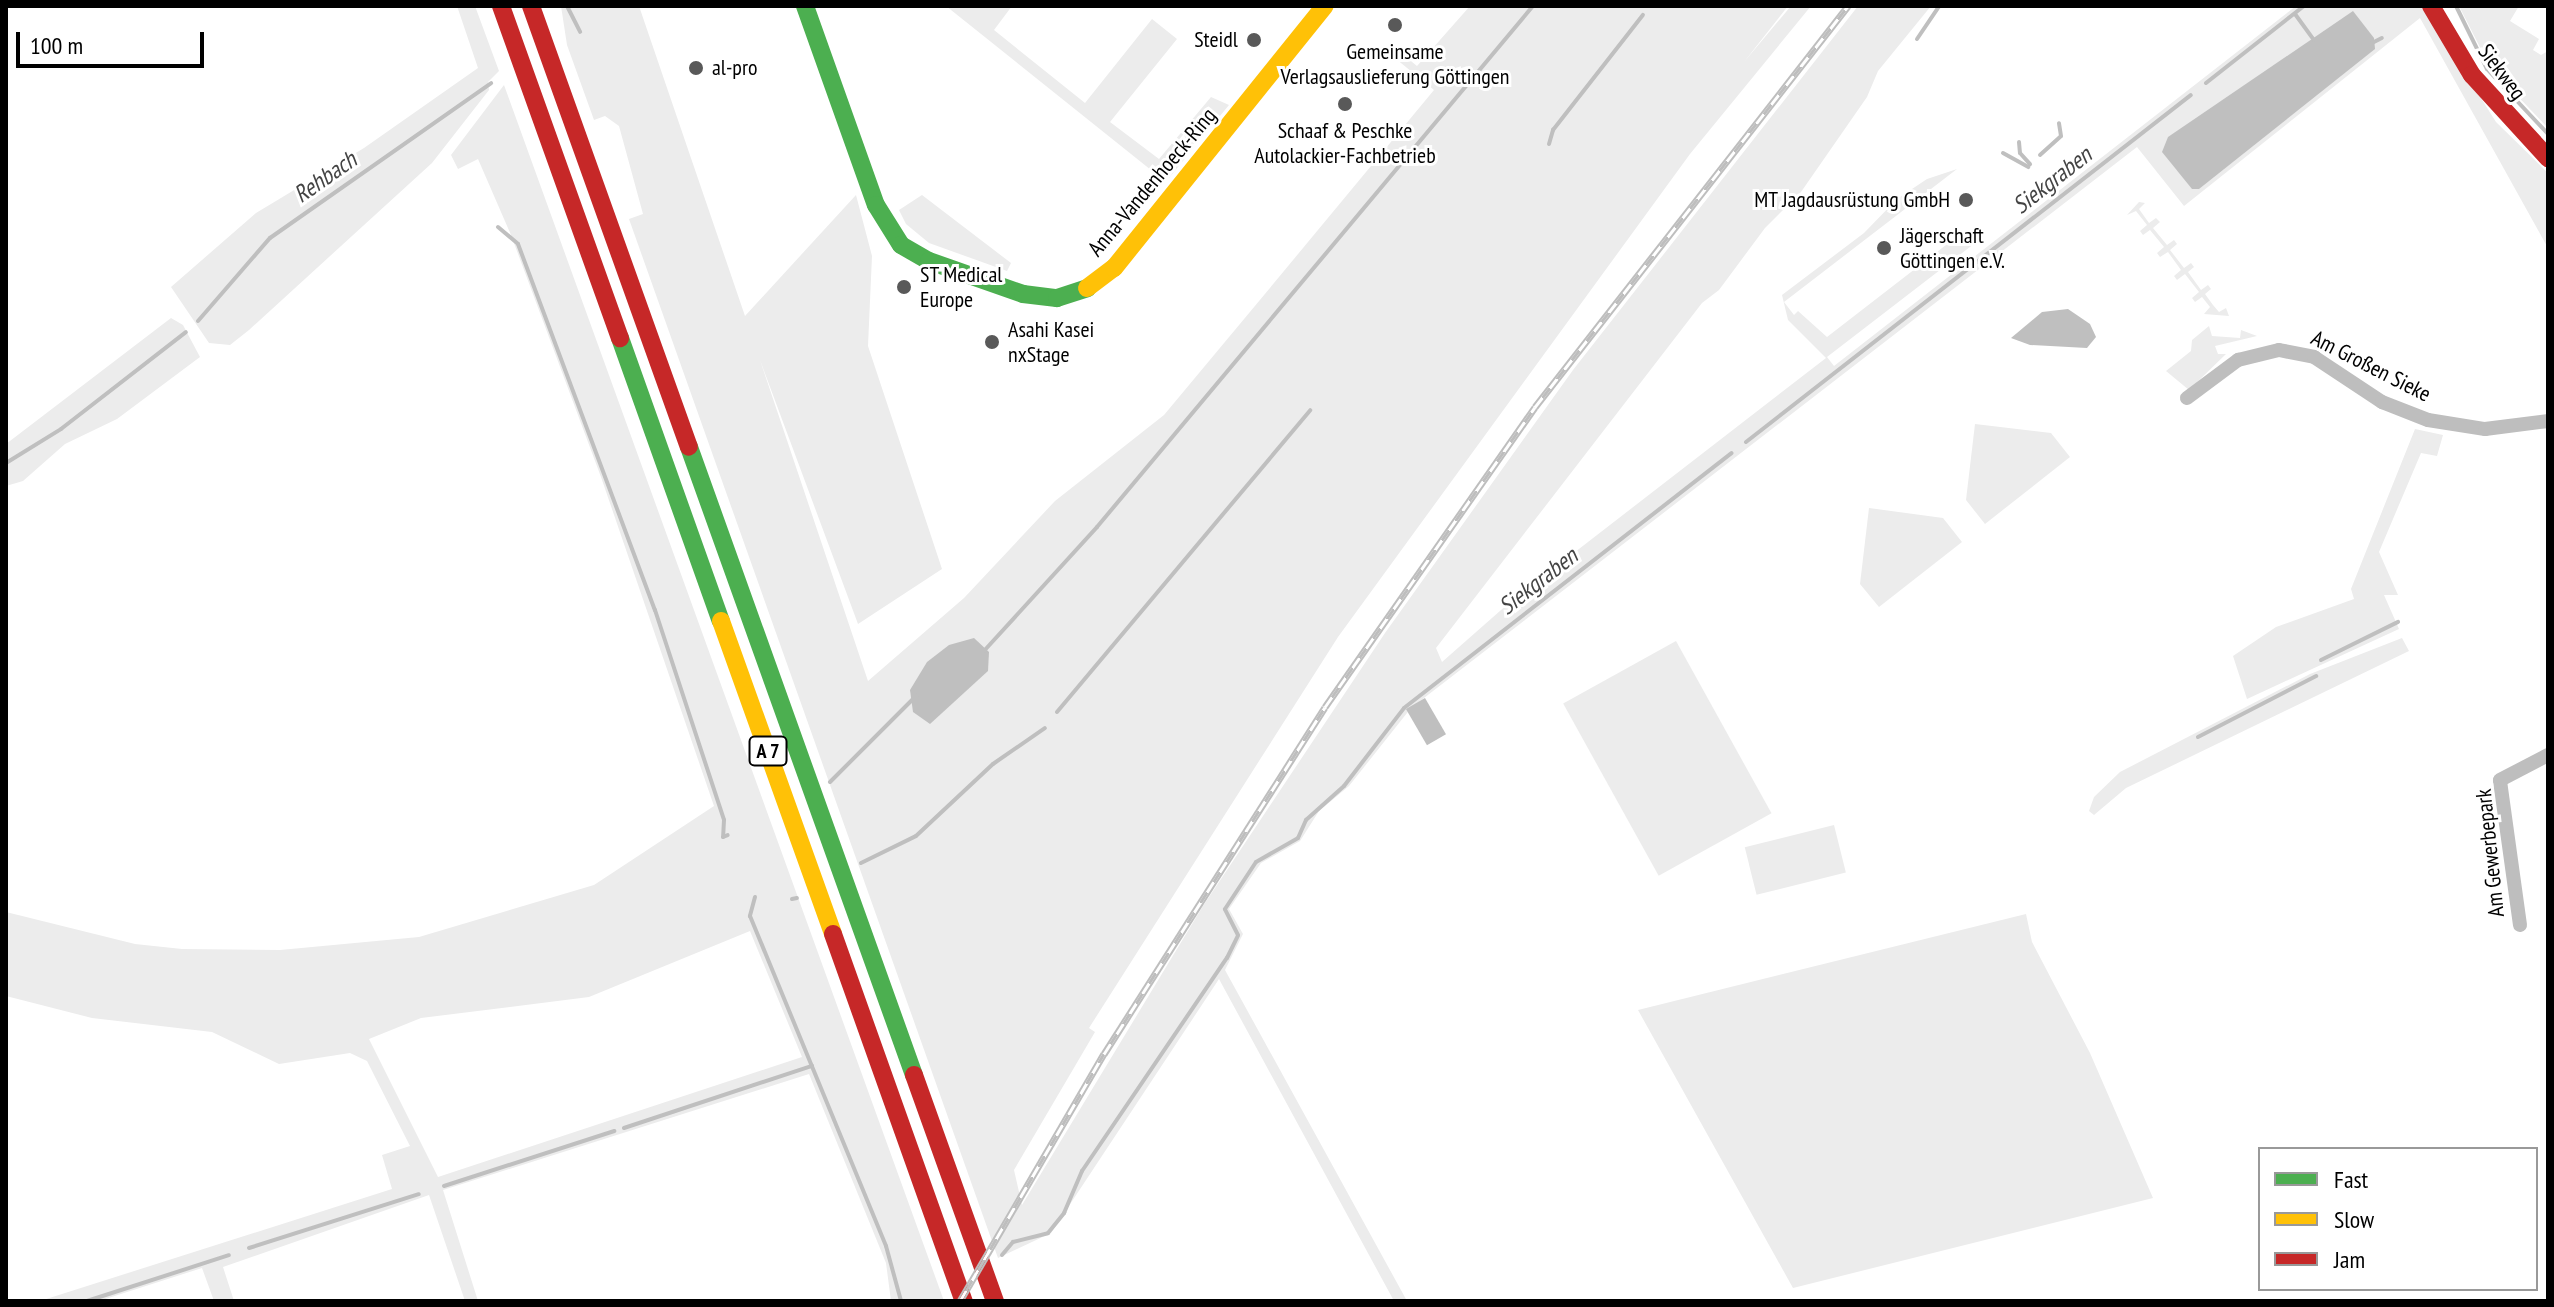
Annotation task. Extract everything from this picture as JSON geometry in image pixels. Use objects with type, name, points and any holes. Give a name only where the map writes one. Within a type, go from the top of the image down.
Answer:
[{"type":"main road","name":"A 7","points":[[531,6],[995,1301]]},
{"type":"main road","name":"Anna-Vandenhoeck-Ring","points":[[805,6],[876,205],[901,245],[929,261],[1023,294],[1057,298],[1094,286],[1114,268],[1325,6]]},
{"type":"main road","name":"Siekweg","points":[[2431,6],[2472,75],[2501,112],[2548,158]]},
{"type":"main road","name":"A 7","points":[[503,10],[964,1301]]},
{"type":"street","name":"Am Großen Sieke","points":[[2187,398],[2238,360],[2279,350],[2314,357],[2382,402],[2428,420],[2485,429],[2548,421]]},
{"type":"street","name":"Am Gewerbepark","points":[[2520,925],[2500,780],[2548,755]]},
{"type":"shaded area","points":[[457,6],[475,6],[499,71],[488,82],[489,90],[432,163],[249,330],[230,345],[209,343],[171,287],[256,213],[364,148],[478,68]]},
{"type":"shaded area","points":[[561,6],[639,6],[745,316],[856,195],[872,256],[868,346],[942,569],[858,624],[760,360],[868,681],[964,598],[1055,501],[1164,415],[1274,283],[1434,90],[1390,54],[1395,48],[1417,66],[1470,6],[1788,6],[1744,62],[1791,6],[1811,6],[1690,154],[1338,637],[1089,1028],[1095,1032],[1014,1170],[1022,1205],[1203,906],[1385,633],[1573,370],[1858,6],[1931,6],[1878,71],[1867,97],[1801,192],[1765,228],[1719,290],[1702,303],[1436,648],[1442,662],[1509,603],[1826,358],[1788,320],[1782,295],[1864,233],[1897,199],[1927,179],[1957,169],[1784,302],[1794,315],[1798,311],[1827,337],[1955,238],[1979,240],[1827,357],[1834,366],[2296,6],[2423,6],[2496,122],[2548,173],[2548,248],[2420,18],[2184,206],[2137,147],[1411,708],[1349,786],[1319,811],[1300,841],[1261,863],[1229,909],[1243,934],[1225,970],[1407,1301],[1394,1301],[1219,979],[1051,1233],[998,1258],[629,219],[643,214],[619,126],[605,116],[594,120],[567,45]]},
{"type":"shaded area","points":[[946,6],[1012,6],[994,30],[1085,103],[1152,19],[1177,39],[1110,122],[1159,159],[1211,97],[1229,105],[1169,178],[1156,174]]},
{"type":"shaded area","points":[[2459,6],[2519,6],[2510,21],[2539,39],[2533,50],[2541,55],[2548,51],[2548,128],[2490,67]]},
{"type":"shaded area","points":[[2353,11],[2374,38],[2375,49],[2199,189],[2192,189],[2162,152],[2168,137]]},
{"type":"shaded area","points":[[504,85],[944,1301],[891,1301],[886,1263],[809,1074],[443,1190],[478,1301],[465,1301],[429,1195],[223,1267],[234,1301],[214,1301],[202,1268],[99,1301],[40,1301],[392,1189],[382,1155],[410,1146],[367,1061],[350,1053],[279,1064],[212,1032],[92,1018],[6,996],[6,912],[135,944],[182,949],[280,950],[419,937],[594,885],[714,806],[601,477],[511,235],[478,159],[458,169],[451,155]],"holes":[[[750,931],[802,1057],[438,1177],[369,1039],[421,1018],[589,997]]]},
{"type":"shaded area","points":[[922,195],[1011,263],[1007,271],[929,243],[906,224],[899,210]]},
{"type":"shaded area","points":[[2139,202],[2145,203],[2139,209],[2149,223],[2156,218],[2160,222],[2153,228],[2167,245],[2174,240],[2177,244],[2170,250],[2184,268],[2191,263],[2194,267],[2188,272],[2201,290],[2208,285],[2211,289],[2205,294],[2219,312],[2226,308],[2229,316],[2204,314],[2210,307],[2202,297],[2195,302],[2192,298],[2199,292],[2185,274],[2177,280],[2174,276],[2181,270],[2168,252],[2160,257],[2157,253],[2164,247],[2150,230],[2143,235],[2140,231],[2147,225],[2136,211],[2127,215]]},
{"type":"shaded area","points":[[2068,309],[2090,324],[2096,337],[2087,348],[2030,345],[2011,338],[2042,312]]},
{"type":"shaded area","points":[[171,318],[183,325],[200,357],[117,419],[65,444],[23,481],[6,486],[6,444]]},
{"type":"shaded area","points":[[2209,326],[2212,336],[2240,338],[2241,330],[2257,336],[2215,346],[2218,354],[2226,354],[2189,390],[2166,371],[2191,351],[2192,340]]},
{"type":"shaded area","points":[[1975,424],[2051,433],[2070,457],[1985,524],[1966,500]]},
{"type":"shaded area","points":[[2415,429],[2443,435],[2437,456],[2421,453],[2379,552],[2398,595],[2384,595],[2399,629],[2247,699],[2233,656],[2276,627],[2354,599],[2351,589]]},
{"type":"shaded area","points":[[1869,508],[1943,518],[1962,542],[1879,607],[1860,584]]},
{"type":"shaded area","points":[[974,638],[989,652],[988,671],[930,724],[913,712],[910,690],[927,662],[949,645]]},
{"type":"shaded area","points":[[2402,638],[2409,651],[2126,788],[2094,815],[2089,811],[2094,797],[2120,772],[2310,674]]},
{"type":"shaded area","points":[[1676,641],[1772,813],[1659,876],[1563,704]]},
{"type":"shaded area","points":[[1425,698],[1446,734],[1427,745],[1406,709]]},
{"type":"shaded area","points":[[1834,825],[1846,873],[1757,895],[1745,847]]},
{"type":"shaded area","points":[[2026,914],[2032,942],[2090,1053],[2153,1198],[1793,1288],[1638,1010]]},
{"type":"waterway","points":[[567,6],[580,32]]},
{"type":"waterway","points":[[983,652],[1097,527],[1533,6]]},
{"type":"waterway","points":[[1917,39],[1939,6]]},
{"type":"waterway","name":"Siekgraben","points":[[2206,83],[2304,6]]},
{"type":"waterway","points":[[2456,6],[2487,69],[2548,134]]},
{"type":"waterway","points":[[2295,14],[2314,40]]},
{"type":"waterway","points":[[1549,144],[1553,130],[1643,15]]},
{"type":"waterway","points":[[2372,43],[2382,38]]},
{"type":"waterway","name":"Rehbach","points":[[198,321],[270,238],[491,83]]},
{"type":"waterway","name":"Siekgraben","points":[[1746,442],[2191,95]]},
{"type":"waterway","points":[[2040,155],[2061,136],[2059,123]]},
{"type":"waterway","points":[[2019,142],[2020,153],[2030,164]]},
{"type":"waterway","points":[[2003,153],[2028,167]]},
{"type":"waterway","points":[[498,227],[518,244],[655,610],[724,820],[723,837],[728,835]]},
{"type":"waterway","name":"Rehbach","points":[[6,463],[61,429],[186,332]]},
{"type":"waterway","points":[[1057,712],[1310,410]]},
{"type":"waterway","points":[[1002,1255],[1013,1242],[1048,1233],[1064,1213],[1082,1171],[1227,958],[1238,935],[1225,909],[1256,862],[1298,838],[1306,820],[1344,786],[1404,708],[1732,453]]},
{"type":"waterway","points":[[2321,660],[2398,622]]},
{"type":"waterway","points":[[2198,737],[2316,676]]},
{"type":"waterway","points":[[830,782],[916,696]]},
{"type":"waterway","points":[[861,863],[916,836],[993,764],[1045,728]]},
{"type":"waterway","points":[[755,897],[750,916],[886,1246],[901,1301]]},
{"type":"waterway","points":[[792,899],[797,898]]},
{"type":"waterway","points":[[624,1128],[812,1066]]},
{"type":"waterway","points":[[444,1186],[614,1131]]},
{"type":"waterway","points":[[249,1248],[419,1194]]},
{"type":"waterway","points":[[87,1301],[229,1255]]},
{"type":"railway","points":[[960,1301],[1104,1054],[1325,707],[1535,407],[1848,6]]},
{"type":"traffic: fast","points":[[805,6],[876,205],[901,245],[929,261],[1023,294],[1057,298],[1087,288]]},
{"type":"traffic: fast","points":[[620,338],[721,621]]},
{"type":"traffic: fast","points":[[689,447],[914,1075]]},
{"type":"traffic: slow","points":[[1087,288],[1114,268],[1325,6]]},
{"type":"traffic: slow","points":[[721,621],[833,934]]},
{"type":"traffic: jam","points":[[501,6],[620,338]]},
{"type":"traffic: jam","points":[[531,6],[689,447]]},
{"type":"traffic: jam","points":[[2431,6],[2472,75],[2548,158]]},
{"type":"traffic: jam","points":[[833,934],[964,1301]]},
{"type":"traffic: jam","points":[[914,1075],[995,1301]]},
{"type":"place","name":"Gemeinsame Verlagsauslieferung Göttingen","points":[[1395,25]]},
{"type":"place","name":"Steidl","points":[[1254,40]]},
{"type":"place","name":"al-pro","points":[[696,68]]},
{"type":"place","name":"Schaaf & Peschke Autolackier-Fachbetrieb","points":[[1345,104]]},
{"type":"place","name":"MT Jagdausrüstung GmbH","points":[[1966,200]]},
{"type":"place","name":"Jägerschaft Göttingen e.V.","points":[[1884,248]]},
{"type":"place","name":"ST Medical Europe","points":[[904,287]]},
{"type":"place","name":"Asahi Kasei nxStage","points":[[992,342]]}]
